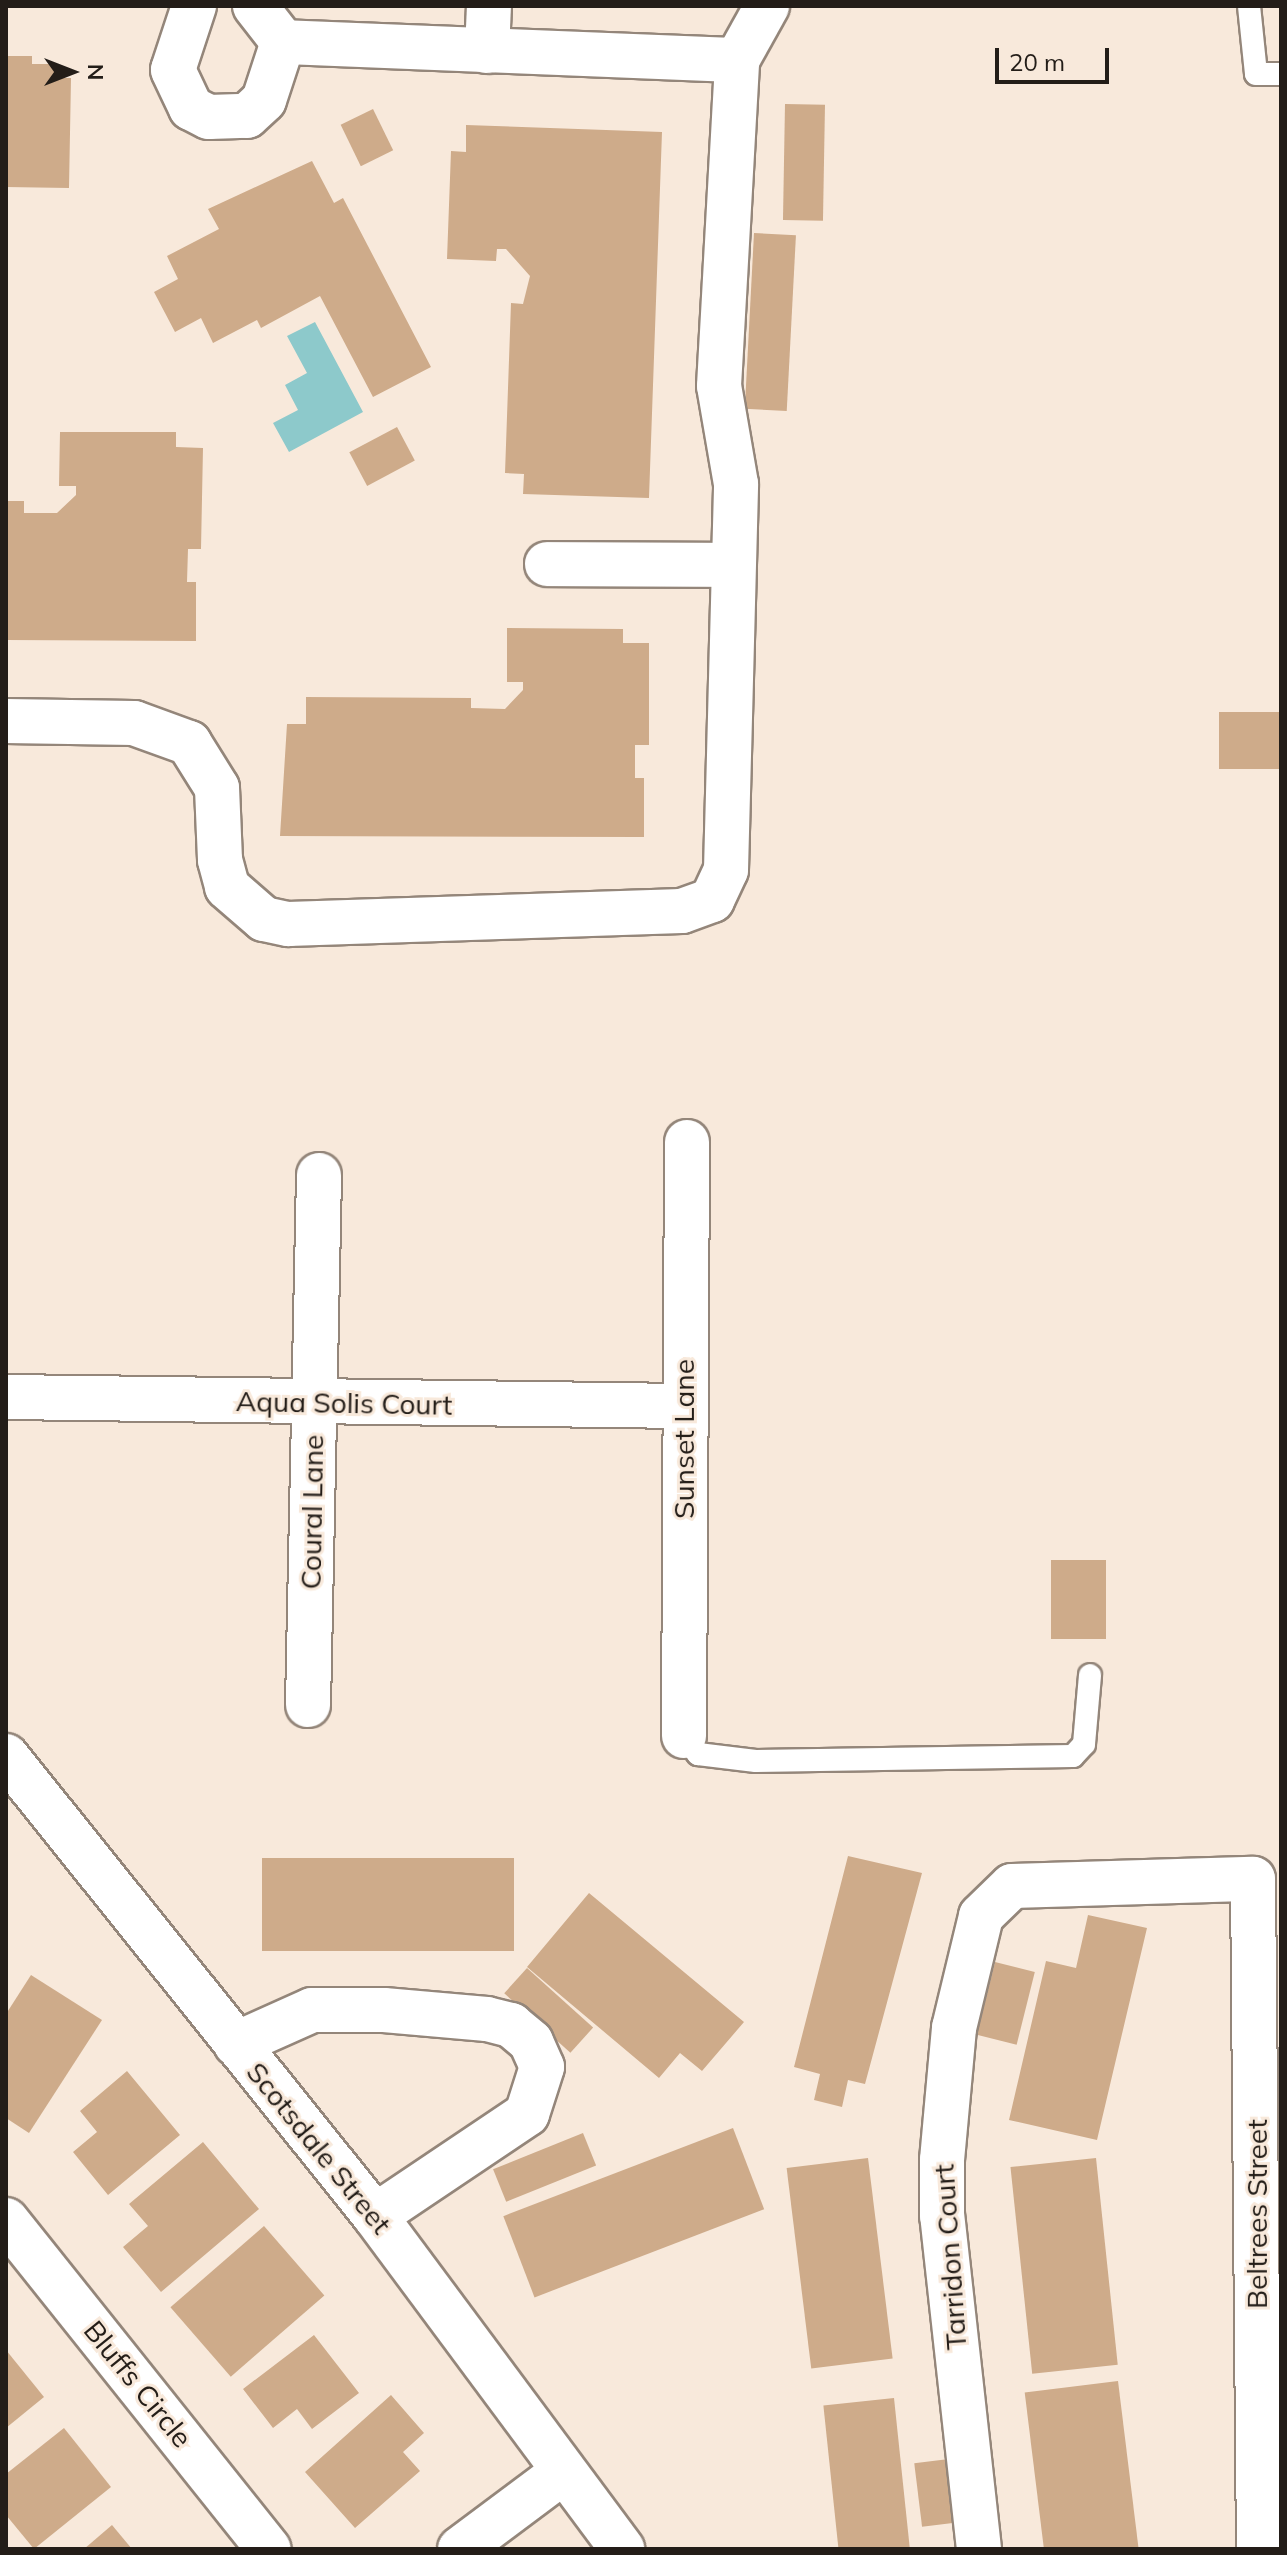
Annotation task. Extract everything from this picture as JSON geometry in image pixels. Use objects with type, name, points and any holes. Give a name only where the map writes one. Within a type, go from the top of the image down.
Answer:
[{"type":"street","points":[[194,6],[173,70],[191,108],[209,117],[247,116],[264,100],[283,42]]},
{"type":"street","points":[[255,6],[283,42],[737,60]]},
{"type":"street","points":[[487,51],[489,6]]},
{"type":"street","points":[[6,721],[134,723],[163,729],[189,743],[217,788],[227,887],[264,919],[288,924],[682,911],[712,900],[726,870],[731,565],[736,484],[719,386],[737,60],[767,6]]},
{"type":"street","points":[[547,564],[731,565]]},
{"type":"street","name":"Sunset Lane","points":[[684,1736],[683,1406],[687,1142]]},
{"type":"street","name":"Coural Lane","points":[[308,1705],[319,1175]]},
{"type":"street","name":"Aqua Solis Court","points":[[6,1397],[313,1404],[683,1406]]},
{"type":"street","name":"Scotsdale Street","points":[[6,1756],[375,2216],[622,2549]]},
{"type":"street","name":"Beltrees Street","points":[[1253,1879],[1268,2038],[1259,2549]]},
{"type":"street","name":"Tarridon Court","points":[[979,2549],[943,2231],[942,2160],[954,2028],[981,1916],[1012,1886],[1253,1879]]},
{"type":"street","points":[[236,2044],[312,2010],[487,2019],[511,2025],[531,2042],[542,2067],[527,2114],[375,2216]]},
{"type":"street","name":"Bluffs Circle","points":[[6,2220],[269,2549]]},
{"type":"street","points":[[460,2549],[563,2472]]},
{"type":"lane","points":[[1249,6],[1256,74],[1281,74]]},
{"type":"lane","points":[[684,1736],[698,1754],[756,1761],[1073,1756],[1084,1744],[1090,1675]]},
{"type":"water","points":[[315,322],[363,412],[289,452],[273,423],[298,410],[285,385],[307,373],[287,336]]},
{"type":"building","points":[[6,56],[32,56],[32,64],[54,64],[54,78],[71,78],[69,188],[6,187]]},
{"type":"building","points":[[785,104],[825,105],[823,221],[783,220]]},
{"type":"building","points":[[373,109],[393,150],[361,166],[341,125]]},
{"type":"building","points":[[466,125],[662,132],[649,498],[523,494],[524,474],[505,473],[511,303],[523,304],[530,276],[506,249],[497,249],[496,261],[447,259],[451,151],[466,152]]},
{"type":"building","points":[[312,161],[334,203],[343,198],[431,367],[373,397],[320,296],[261,328],[257,320],[213,343],[201,318],[175,332],[154,292],[178,279],[167,256],[219,229],[208,209]]},
{"type":"building","points":[[754,233],[796,235],[787,411],[745,409]]},
{"type":"building","points":[[397,427],[415,461],[367,486],[349,452]]},
{"type":"building","points":[[60,432],[176,432],[176,447],[203,448],[201,549],[188,549],[187,582],[196,582],[196,641],[6,640],[6,501],[24,501],[24,513],[57,513],[76,495],[76,486],[59,486]]},
{"type":"building","points":[[507,628],[623,629],[623,643],[649,643],[649,745],[635,745],[635,778],[644,778],[644,837],[280,836],[287,724],[306,724],[306,697],[471,698],[471,708],[505,709],[523,690],[523,682],[507,682]]},
{"type":"building","points":[[1219,712],[1281,712],[1281,769],[1219,769]]},
{"type":"building","points":[[1051,1560],[1106,1560],[1106,1639],[1051,1639]]},
{"type":"building","points":[[848,1856],[922,1873],[865,2084],[848,2080],[842,2107],[814,2100],[820,2074],[794,2067]]},
{"type":"building","points":[[262,1858],[514,1858],[514,1951],[262,1951]]},
{"type":"building","points":[[589,1893],[744,2022],[702,2071],[680,2053],[659,2078],[527,1967]]},
{"type":"building","points":[[1088,1915],[1147,1928],[1097,2140],[1009,2120],[1046,1961],[1076,1968]]},
{"type":"building","points":[[995,1962],[1035,1972],[1017,2045],[977,2035]]},
{"type":"building","points":[[527,1968],[593,2028],[570,2053],[504,1993]]},
{"type":"building","points":[[31,1975],[102,2020],[29,2133],[6,2118],[6,2014]]},
{"type":"building","points":[[127,2071],[180,2135],[108,2195],[73,2152],[97,2132],[80,2111]]},
{"type":"building","points":[[733,2128],[764,2209],[535,2297],[503,2216]]},
{"type":"building","points":[[583,2133],[596,2165],[506,2202],[493,2169]]},
{"type":"building","points":[[203,2142],[259,2209],[161,2292],[123,2247],[148,2226],[129,2204]]},
{"type":"building","points":[[868,2158],[893,2358],[811,2368],[787,2168]]},
{"type":"building","points":[[1096,2158],[1118,2365],[1032,2374],[1010,2167]]},
{"type":"building","points":[[264,2226],[324,2295],[231,2377],[170,2307]]},
{"type":"building","points":[[314,2335],[359,2393],[312,2429],[297,2409],[273,2428],[243,2389]]},
{"type":"building","points":[[6,2350],[44,2397],[6,2428]]},
{"type":"building","points":[[1118,2381],[1139,2549],[1044,2549],[1025,2392]]},
{"type":"building","points":[[391,2395],[424,2433],[403,2452],[420,2471],[355,2528],[305,2472]]},
{"type":"building","points":[[894,2398],[910,2549],[838,2549],[823,2405]]},
{"type":"building","points":[[64,2428],[111,2487],[34,2549],[6,2515],[6,2474]]},
{"type":"building","points":[[949,2459],[957,2523],[922,2527],[914,2463]]},
{"type":"building","points":[[112,2525],[132,2549],[84,2549]]}]
